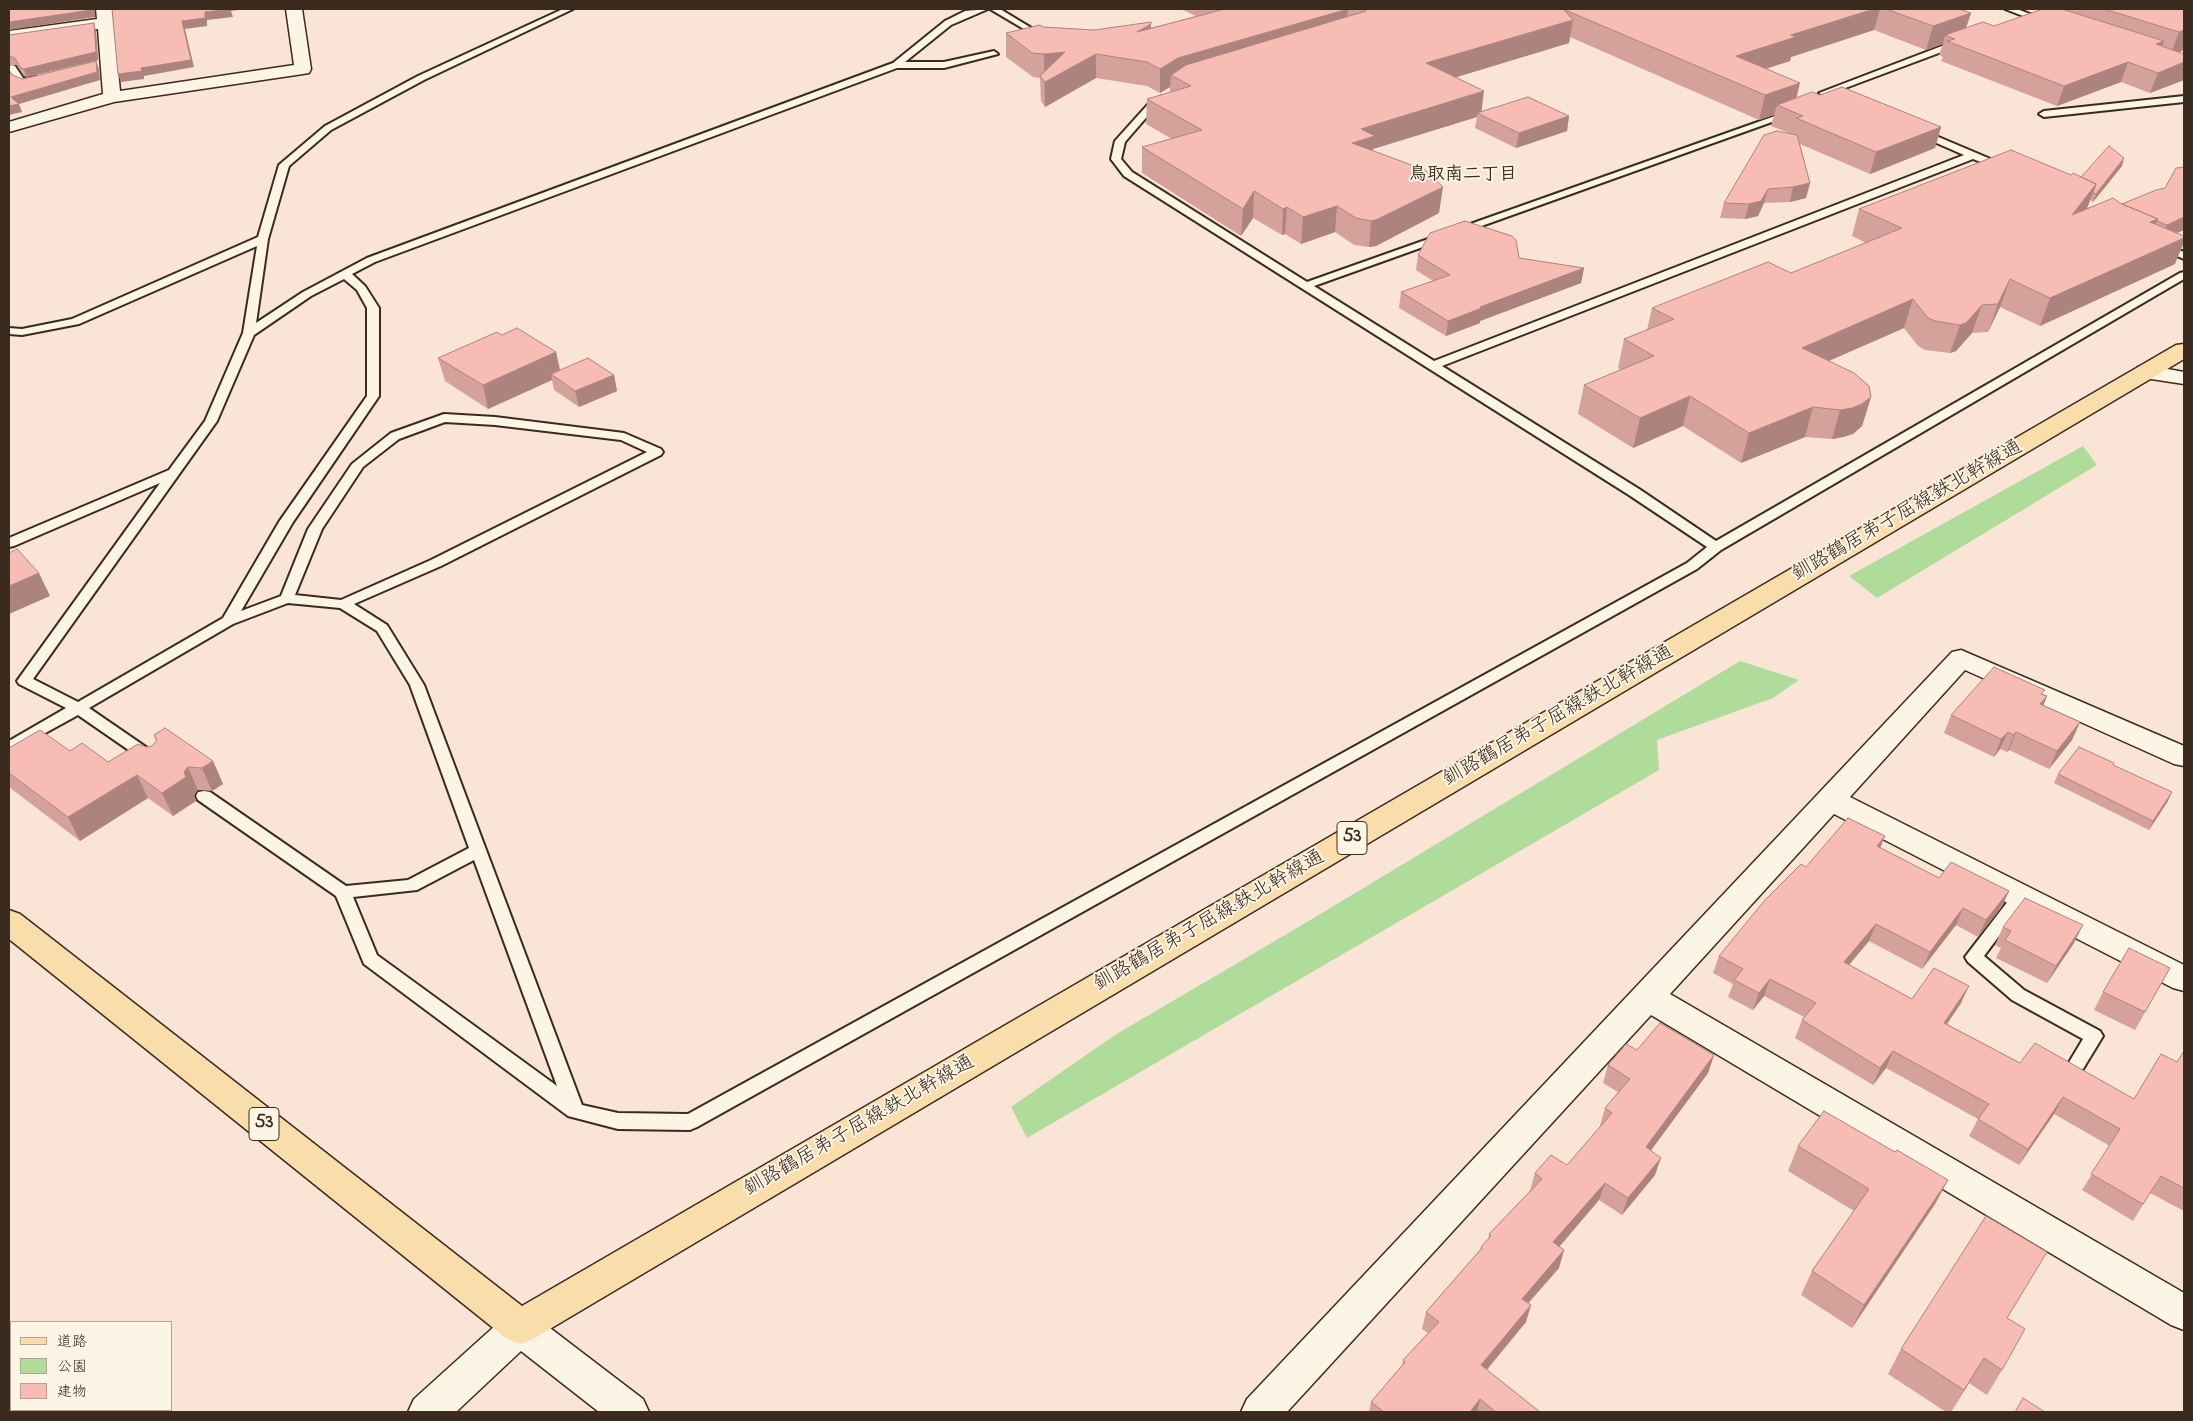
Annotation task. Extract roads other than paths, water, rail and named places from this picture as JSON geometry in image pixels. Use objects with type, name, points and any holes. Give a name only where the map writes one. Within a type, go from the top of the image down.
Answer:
[{"type":"main road","name":"釧路鶴居弟子屈線:鉄北幹線通","points":[[520,1326],[2184,350]]},
{"type":"main road","name":"53","points":[[9,922],[520,1326]]},
{"type":"street","points":[[9,127],[112,97],[303,69],[294,9]]},
{"type":"street","points":[[9,36],[105,16],[104,63],[112,97]]},
{"type":"street","points":[[2146,372],[2184,378]]},
{"type":"street","points":[[1261,1412],[1961,658],[2184,756]]},
{"type":"street","points":[[1830,799],[2184,979]]},
{"type":"street","points":[[1648,997],[2184,1313]]},
{"type":"street","points":[[428,1412],[520,1326],[629,1412]]},
{"type":"lane","points":[[157,762],[78,708],[24,681],[212,421],[249,333],[263,239],[284,165],[328,128],[421,78],[569,9]]},
{"type":"lane","points":[[249,333],[307,294],[371,260],[896,65],[948,24],[968,13],[984,9]]},
{"type":"lane","points":[[994,9],[1039,34],[1030,45],[1024,46]]},
{"type":"lane","points":[[2009,9],[2057,25]]},
{"type":"lane","points":[[2011,24],[2030,16]]},
{"type":"lane","points":[[1854,105],[1824,93],[1974,37]]},
{"type":"lane","points":[[896,65],[944,65],[994,54]]},
{"type":"lane","points":[[12,68],[20,80],[27,82],[50,77]]},
{"type":"lane","points":[[1174,90],[1154,103],[1120,141],[1116,159],[1128,174],[1634,492],[1716,547]]},
{"type":"lane","points":[[1817,104],[1835,98]]},
{"type":"lane","points":[[2044,114],[2184,99]]},
{"type":"lane","points":[[1305,286],[1798,111]]},
{"type":"lane","points":[[1909,128],[2017,174]]},
{"type":"lane","points":[[1433,366],[1973,155]]},
{"type":"lane","points":[[9,331],[22,332],[75,322],[263,239]]},
{"type":"lane","points":[[2149,241],[2184,256]]},
{"type":"lane","points":[[228,621],[286,522],[373,396],[373,308],[361,288],[345,274]]},
{"type":"lane","points":[[204,796],[344,892],[370,959],[575,1111],[618,1121],[690,1122],[1683,570],[1716,547],[2184,275]]},
{"type":"lane","points":[[287,599],[316,529],[358,464],[395,436],[444,418],[461,418],[624,437],[657,452],[436,563],[343,604]]},
{"type":"lane","points":[[9,544],[174,473]]},
{"type":"lane","points":[[9,748],[228,621],[287,599],[343,604],[382,628],[417,685],[575,1111]]},
{"type":"lane","points":[[344,892],[410,886],[479,850]]},
{"type":"lane","points":[[2021,896],[1974,956],[2018,995],[2094,1036],[2077,1064]]},
{"type":"district","name":"鳥取南二丁目","points":[[1463,176]]}]
